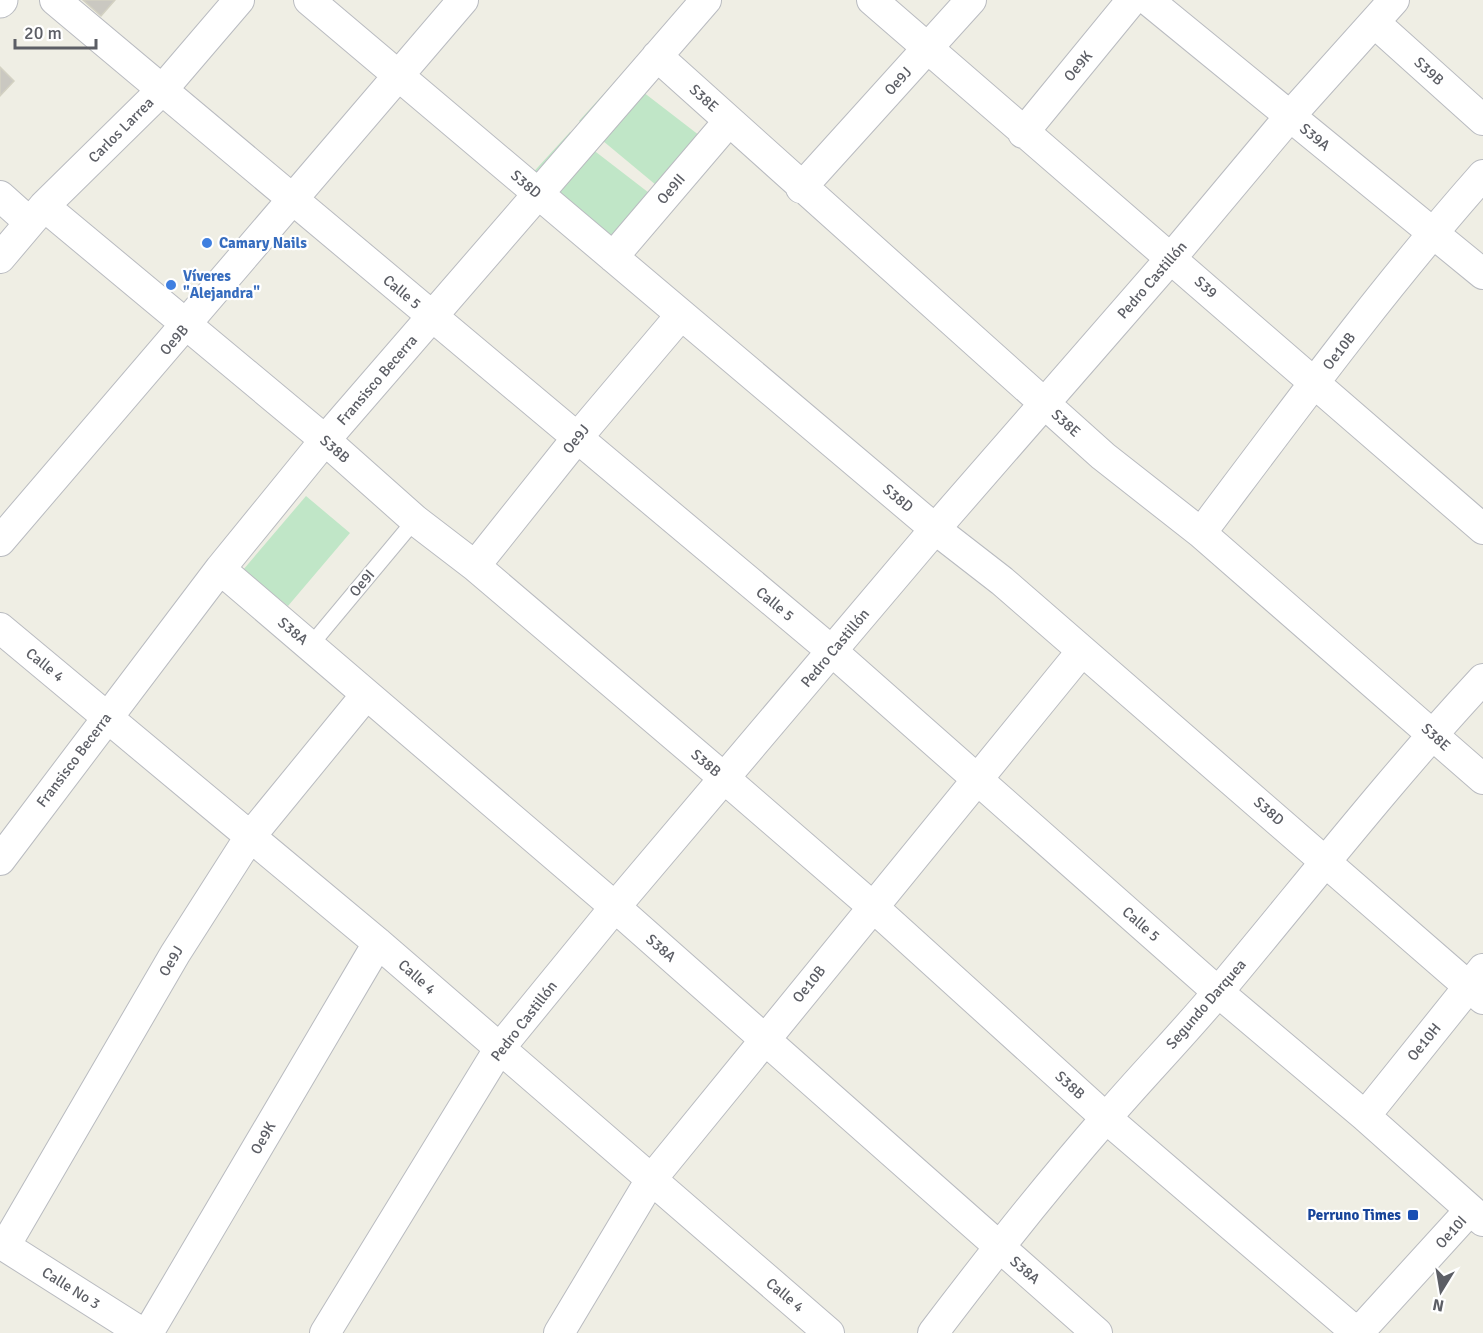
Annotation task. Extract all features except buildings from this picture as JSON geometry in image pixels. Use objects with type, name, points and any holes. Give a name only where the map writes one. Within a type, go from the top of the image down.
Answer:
[{"type":"street","name":"Calle 5","points":[[56,0],[833,652],[1218,992],[1365,1116],[1477,1215]]},
{"type":"street","name":"Carlos Larrea","points":[[0,258],[37,214],[162,90],[239,0]]},
{"type":"street","name":"S38D","points":[[309,0],[935,529],[1002,581],[1325,860],[1478,985]]},
{"type":"street","name":"Oe9B","points":[[0,541],[187,325],[397,74],[463,0]]},
{"type":"street","name":"Fransisco Becerra","points":[[0,860],[220,569],[325,440],[706,0]]},
{"type":"street","name":"S39","points":[[872,0],[1023,133],[1172,257],[1483,529]]},
{"type":"street","name":"Oe9J","points":[[801,188],[971,0]]},
{"type":"street","name":"Oe9K","points":[[1023,133],[1132,0]]},
{"type":"street","name":"S39A","points":[[1148,0],[1483,274]]},
{"type":"street","name":"Pedro Castillón","points":[[325,1333],[500,1049],[615,907],[935,529],[1046,404],[1290,116],[1394,0]]},
{"type":"street","name":"S39B","points":[[1375,23],[1483,120]]},
{"type":"street","name":"S38E","points":[[657,56],[801,188],[1102,456],[1201,533],[1483,779]]},
{"type":"street","name":"Oe9II","points":[[613,257],[729,122]]},
{"type":"street","name":"Oe10B","points":[[1201,533],[1314,382],[1432,232],[1483,175]]},
{"type":"street","name":"S38B","points":[[0,196],[37,214],[187,325],[325,440],[415,520],[475,566],[724,778],[873,907],[1106,1118],[1357,1333]]},
{"type":"street","name":"Oe9J","points":[[475,566],[577,438],[681,315]]},
{"type":"street","name":"S38A","points":[[220,569],[615,907],[1097,1333]]},
{"type":"street","name":"Calle 4","points":[[0,628],[249,838],[378,943],[829,1333]]},
{"type":"street","name":"Oe10B","points":[[559,1333],[650,1180],[1082,651]]},
{"type":"street","name":"Segundo Darquea","points":[[933,1333],[998,1247],[1106,1118],[1218,992],[1325,860],[1432,734],[1483,679]]},
{"type":"street","name":"Oe9J","points":[[3,1245],[175,954],[249,838],[366,695]]},
{"type":"street","name":"Oe9K","points":[[148,1333],[378,943]]},
{"type":"street","name":"Oe10H","points":[[1365,1116],[1478,985]]},
{"type":"street","name":"Oe10I","points":[[1357,1333],[1477,1215]]},
{"type":"street","name":"Calle No 3","points":[[3,1245],[111,1325],[142,1333]]},
{"type":"lane","name":"Oe9I","points":[[310,646],[415,520]]},
{"type":"green space","points":[[621,75],[704,139],[662,190],[579,121]]},
{"type":"green space","points":[[570,132],[653,196],[611,247],[528,178]]},
{"type":"green space","points":[[306,496],[350,533],[288,606],[243,570]]},
{"type":"place","name":"Camary Nails","points":[[207,243]]},
{"type":"place","name":"Víveres \"Alejandra\"","points":[[171,285]]},
{"type":"place","name":"Perruno Times","points":[[1413,1215]]}]
